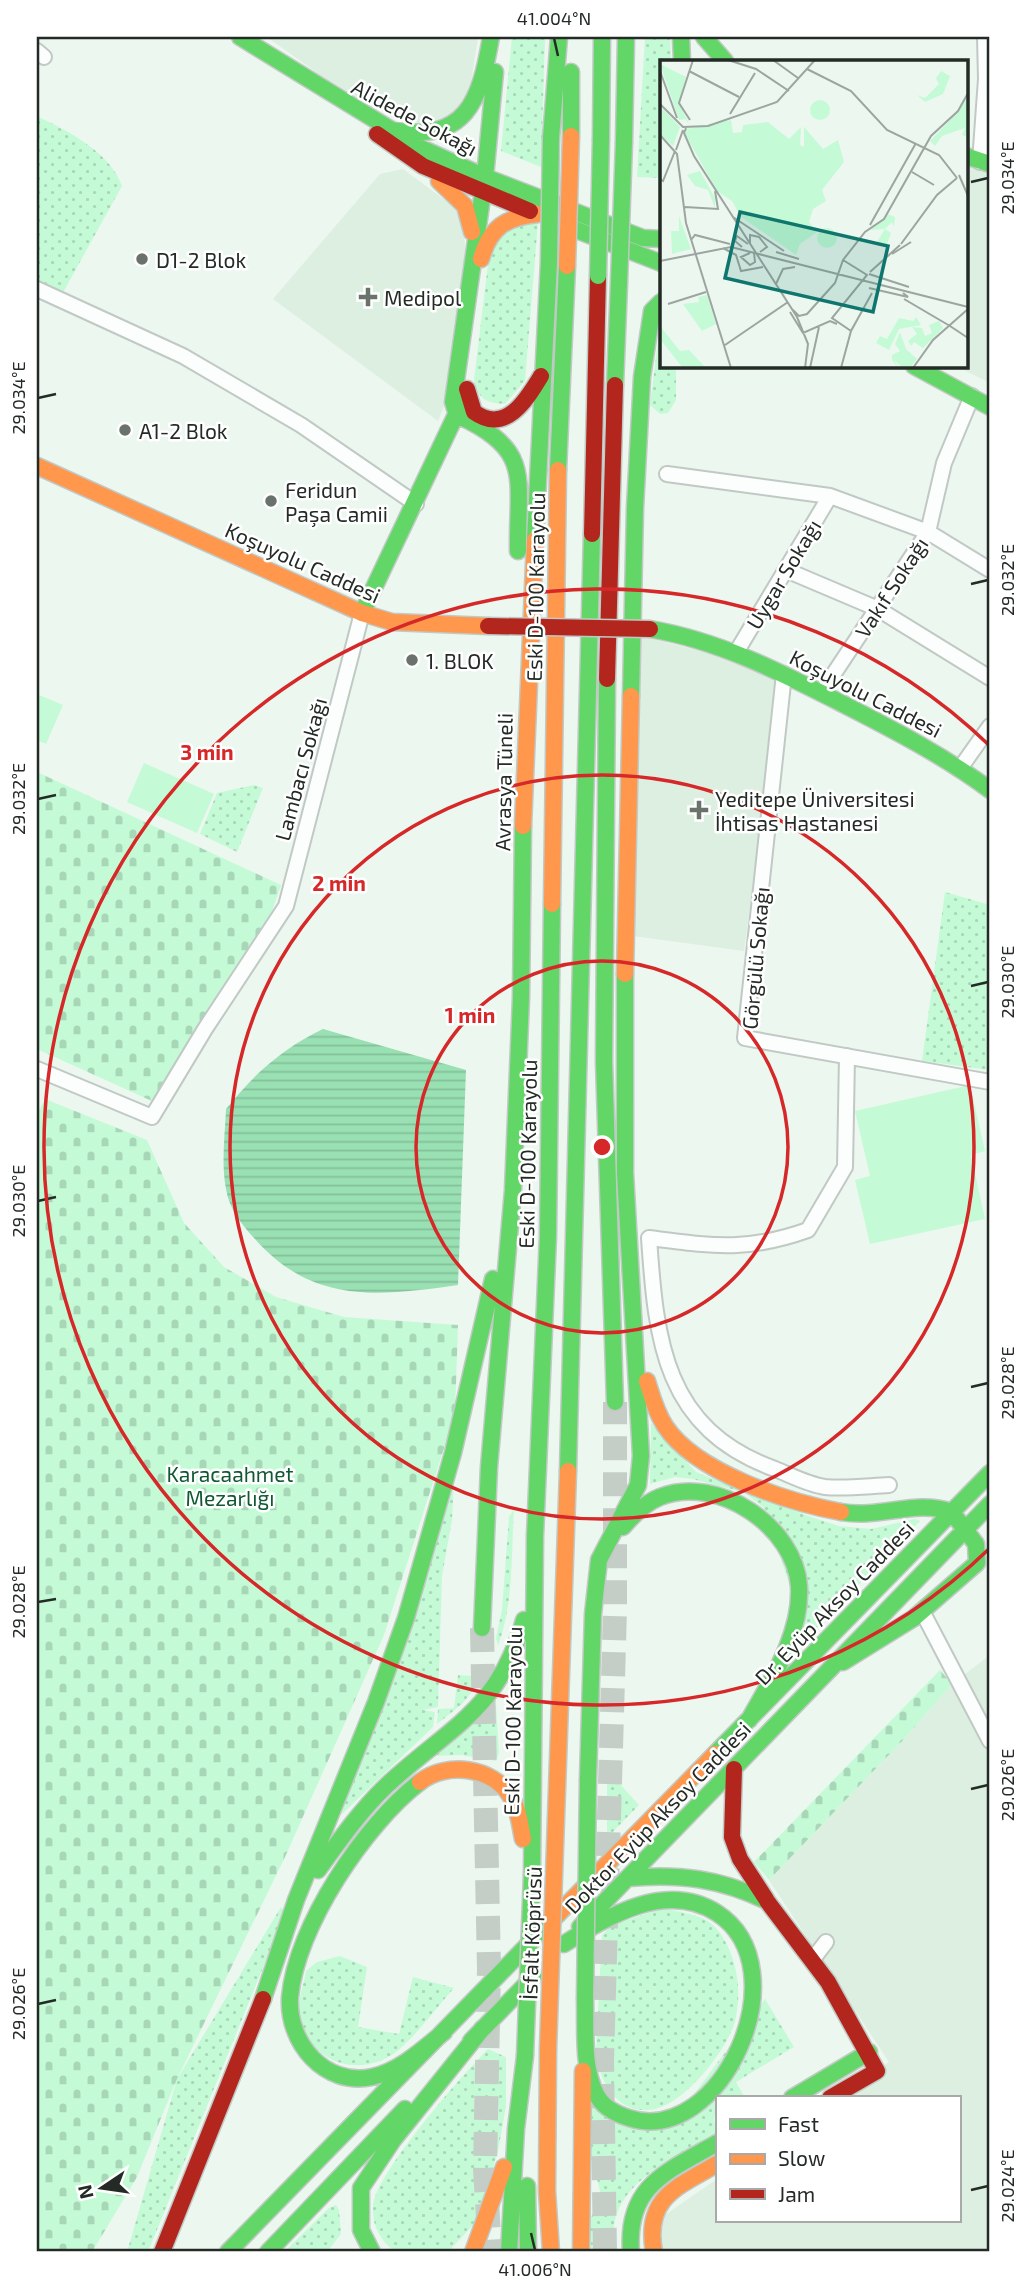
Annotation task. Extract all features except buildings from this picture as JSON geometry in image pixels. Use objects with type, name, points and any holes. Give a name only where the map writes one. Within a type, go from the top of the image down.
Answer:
[{"type":"main road","name":"Alidede Sokağı","points":[[240,37],[326,93],[484,185],[538,214],[660,264]]},
{"type":"main road","points":[[391,130],[410,135],[426,134],[442,130],[461,117],[483,86],[491,37]]},
{"type":"main road","points":[[472,263],[484,185],[498,37]]},
{"type":"main road","name":"Avrasya Tüneli","points":[[513,1190],[521,998],[524,753],[541,376],[549,262],[551,138],[559,37]]},
{"type":"main road","name":"Eski D-100 Karayolu","points":[[532,1874],[534,1536],[548,1236],[556,527],[567,267],[571,37]]},
{"type":"main road","points":[[581,2252],[587,1779],[574,1290],[602,37]]},
{"type":"main road","points":[[615,1402],[606,1172],[608,592],[626,37]]},
{"type":"main road","points":[[681,37],[682,60]]},
{"type":"main road","points":[[704,37],[724,60]]},
{"type":"main road","name":"Alidede Sokağı","points":[[326,93],[401,153],[422,166],[484,185]]},
{"type":"main road","points":[[422,166],[460,199],[470,215],[472,263]]},
{"type":"main road","points":[[484,185],[643,238],[660,239]]},
{"type":"main road","name":"Lambacı Sokağı","points":[[362,613],[416,504],[467,389],[485,242],[499,223],[511,215],[538,214]]},
{"type":"main road","name":"Lambacı Sokağı","points":[[457,415],[453,402],[472,263]]},
{"type":"main road","points":[[587,1779],[598,1573],[603,1548],[638,1485],[641,1455],[625,1173],[625,993],[635,508],[645,339],[652,311],[660,303]]},
{"type":"main road","points":[[918,368],[990,407]]},
{"type":"main road","points":[[467,389],[470,406],[477,414],[492,420],[507,418],[520,409],[541,376]]},
{"type":"main road","points":[[457,415],[498,437],[510,448],[516,464],[524,753]]},
{"type":"main road","name":"Koşuyolu Caddesi","points":[[37,466],[362,613],[392,622],[650,629],[685,634],[737,651],[961,767],[990,790]]},
{"type":"main road","points":[[482,1628],[489,1467],[513,1190]]},
{"type":"main road","points":[[162,2252],[269,1984],[296,1900],[376,1702],[406,1618],[453,1453],[513,1190]]},
{"type":"main road","name":"İsfalt Köprüsü","points":[[551,2252],[547,2190],[548,2049],[574,1290]]},
{"type":"main road","points":[[631,1301],[652,1405],[669,1432],[689,1454],[707,1466],[810,1505],[841,1512],[875,1516],[934,1504],[951,1512],[977,1544],[980,1553],[977,1563],[923,1613],[876,1646],[832,1668]]},
{"type":"main road","name":"Dr. Eyüp Aksoy Caddesi","points":[[444,2032],[990,1473]]},
{"type":"main road","points":[[598,1573],[624,1525],[641,1508],[663,1495],[690,1492],[714,1496],[755,1513],[774,1529],[791,1558],[800,1583],[798,1614],[777,1671],[749,1720]]},
{"type":"main road","name":"Doktor Eyüp Aksoy Caddesi","points":[[268,2252],[990,1504]]},
{"type":"main road","points":[[296,1900],[375,1798],[466,1721],[509,1670],[524,1624],[534,1536]]},
{"type":"main road","points":[[734,1769],[732,1837],[740,1859],[767,1901],[813,1959],[861,2033],[877,2071],[833,2096]]},
{"type":"main road","points":[[444,2032],[394,2071],[369,2079],[333,2073],[318,2065],[304,2050],[294,2028],[290,1997],[312,1928],[330,1894],[367,1837],[405,1794],[429,1776],[452,1771],[470,1770],[489,1776],[501,1784],[515,1804],[532,1874]]},
{"type":"main road","name":"İsfalt Köprüsü","points":[[525,2056],[532,1874]]},
{"type":"main road","points":[[628,1878],[663,1874],[709,1877],[767,1901]]},
{"type":"main road","points":[[564,1944],[632,1906],[652,1900],[689,1901],[719,1913],[751,1962],[754,2000],[741,2046],[730,2066],[705,2096],[686,2111],[663,2121],[645,2124],[628,2119],[610,2109],[595,2093],[585,1999]]},
{"type":"main road","points":[[372,2252],[360,2230],[361,2188],[393,2140],[483,2028]]},
{"type":"main road","points":[[228,2252],[444,2032]]},
{"type":"main road","points":[[795,2096],[869,2052]]},
{"type":"main road","points":[[509,2252],[516,2129],[525,2056]]},
{"type":"main road","points":[[525,2056],[528,2252]]},
{"type":"main road","points":[[473,2252],[497,2190],[516,2129]]},
{"type":"main road","points":[[631,2252],[628,2235],[632,2210],[643,2190],[716,2144]]},
{"type":"main road","points":[[654,2252],[650,2233],[655,2205],[716,2165]]},
{"type":"street","points":[[979,161],[986,79],[985,37],[990,37]]},
{"type":"street","points":[[37,289],[183,356],[301,425],[416,504]]},
{"type":"street","name":"Vakıf Sokağı","points":[[821,693],[928,532],[944,463],[972,396]]},
{"type":"street","points":[[667,474],[830,496],[928,532],[990,570]]},
{"type":"street","name":"Uygar Sokağı","points":[[737,651],[830,496]]},
{"type":"street","points":[[786,570],[878,609],[990,678]]},
{"type":"street","name":"Lambacı Sokağı","points":[[37,1069],[152,1117],[286,906],[362,613]]},
{"type":"street","name":"Görgülü Sokağı","points":[[784,674],[745,1038],[990,1082]]},
{"type":"street","points":[[961,767],[990,726]]},
{"type":"street","points":[[847,1056],[845,1167],[808,1230],[775,1242],[727,1247],[649,1238],[654,1309],[666,1358],[680,1395],[710,1433],[753,1461],[824,1487],[889,1485]]},
{"type":"street","points":[[923,1613],[990,1741]]},
{"type":"street","points":[[813,1959],[826,1942]]},
{"type":"shaded area","points":[[267,37],[478,37],[470,88],[456,111],[431,124],[397,120],[323,77]]},
{"type":"shaded area","points":[[968,166],[990,173],[990,383],[960,368],[968,368]]},
{"type":"shaded area","name":"Medipol","points":[[403,169],[457,209],[464,226],[465,248],[455,379],[438,421],[273,299],[380,174]]},
{"type":"shaded area","name":"Yeditepe Üniversitesi İhtisas Hastanesi","points":[[637,635],[743,662],[780,684],[744,951],[633,936]]},
{"type":"shaded area","points":[[323,1029],[466,1070],[458,1285],[375,1293],[324,1285],[300,1276],[277,1260],[250,1234],[233,1210],[224,1169],[226,1109],[247,1084],[270,1063]]},
{"type":"shaded area","points":[[990,1655],[990,2252],[662,2252],[659,2219],[716,2180],[716,2222],[960,2222],[960,2096],[839,2096],[889,2062],[769,1880],[906,1737],[952,1684]]},
{"type":"green space","points":[[512,37],[545,37],[541,167],[501,151]]},
{"type":"green space","points":[[645,37],[670,37],[671,60],[660,60],[660,178],[637,177]]},
{"type":"green space","points":[[37,116],[98,153],[116,174],[122,186],[60,298],[37,285]]},
{"type":"green space","points":[[538,222],[525,381],[505,404],[493,402],[481,396],[474,380],[490,248],[500,235],[510,228]]},
{"type":"green space","points":[[660,326],[660,368],[676,368],[676,400],[668,413],[660,414],[650,405]]},
{"type":"green space","points":[[39,695],[63,705],[46,744],[37,740]]},
{"type":"green space","points":[[144,763],[214,794],[197,833],[127,802]]},
{"type":"green space","points":[[37,772],[281,885],[272,911],[154,1102],[37,1049]]},
{"type":"green space","points":[[254,785],[263,788],[237,852],[200,834],[217,793]]},
{"type":"green space","points":[[945,892],[990,905],[990,1070],[922,1061]]},
{"type":"green space","points":[[970,1085],[985,1151],[971,1155],[985,1219],[870,1244],[855,1180],[870,1176],[855,1111]]},
{"type":"green space","name":"Karacaahmet Mezarlığı","points":[[45,1099],[147,1140],[184,1223],[224,1267],[276,1297],[344,1317],[458,1325],[455,1414],[384,1635],[285,1857],[177,2079],[137,2177],[92,2252],[37,2252],[37,1114]]},
{"type":"green space","points":[[651,1423],[696,1472],[808,1516],[839,1526],[871,1529],[915,1519],[920,1521],[795,1651],[801,1618],[763,1507],[745,1493],[693,1479],[675,1477],[650,1484]]},
{"type":"green space","points":[[454,1480],[452,1520],[442,1576],[438,1707],[423,1710],[435,1712],[433,1727],[341,1815]]},
{"type":"green space","points":[[514,1509],[509,1595],[498,1646],[496,1638],[502,1610],[509,1517]]},
{"type":"green space","points":[[940,1670],[952,1684],[906,1737],[769,1880],[754,1862]]},
{"type":"green space","points":[[458,1675],[484,1677],[462,1704],[437,1724],[438,1709],[454,1708]]},
{"type":"green space","points":[[496,1705],[499,1753],[496,1761],[461,1755],[428,1756]]},
{"type":"green space","points":[[607,1770],[639,1805],[607,1838]]},
{"type":"green space","points":[[281,1907],[285,1913],[148,2252],[127,2252],[177,2079]]},
{"type":"green space","points":[[664,1908],[699,1917],[709,1922],[722,1935],[734,1963],[738,2006],[731,2033],[724,2046],[692,2086],[667,2105],[642,2110],[630,2108],[612,2094],[598,2062],[596,2050],[602,1935],[612,1925]]},
{"type":"green space","points":[[340,1956],[367,1967],[358,2027],[399,2034],[413,1977],[454,1988],[419,2030],[396,2052],[367,2064],[338,2062],[325,2056],[314,2046],[305,2033],[298,2013],[306,1971],[317,1962]]},
{"type":"green space","points":[[765,1999],[794,2047],[736,2082],[744,2096],[716,2096],[716,2135],[644,2178],[629,2193],[619,2209],[614,2229],[615,2252],[591,2252],[590,2221],[600,2191],[587,2142],[585,2097],[668,2129]]},
{"type":"green space","points":[[488,2049],[506,2057],[506,2106],[498,2151],[476,2222],[448,2252],[395,2252],[381,2237],[376,2226],[373,2206],[377,2191],[388,2171],[422,2125]]},
{"type":"green space","points":[[336,2205],[339,2210],[341,2234],[327,2252],[284,2252],[329,2208]]},
{"type":"tunnel","points":[[605,2252],[602,2061],[615,1609],[615,1402]]},
{"type":"tunnel","points":[[482,1628],[489,1969],[485,2168],[490,2252]]},
{"type":"traffic: fast","points":[[240,37],[421,148],[485,177],[453,402],[457,415]]},
{"type":"traffic: fast","points":[[391,130],[437,130],[453,123],[465,113],[481,81],[491,37]]},
{"type":"traffic: fast","points":[[551,138],[559,37]]},
{"type":"traffic: fast","points":[[601,139],[602,37]]},
{"type":"traffic: fast","points":[[624,142],[626,37]]},
{"type":"traffic: fast","points":[[681,37],[682,60]]},
{"type":"traffic: fast","points":[[704,37],[724,60]]},
{"type":"traffic: fast","points":[[485,177],[495,72]]},
{"type":"traffic: fast","points":[[571,72],[571,136]]},
{"type":"traffic: fast","points":[[549,262],[551,138]]},
{"type":"traffic: fast","points":[[598,276],[601,139]]},
{"type":"traffic: fast","points":[[619,283],[624,142]]},
{"type":"traffic: fast","points":[[968,157],[990,164]]},
{"type":"traffic: fast","points":[[485,177],[643,238],[660,239]]},
{"type":"traffic: fast","points":[[556,222],[660,263]]},
{"type":"traffic: fast","points":[[535,540],[549,262]]},
{"type":"traffic: fast","points":[[558,470],[567,266]]},
{"type":"traffic: fast","points":[[615,385],[619,283]]},
{"type":"traffic: fast","points":[[631,696],[635,508],[642,377],[652,311],[660,303]]},
{"type":"traffic: fast","points":[[918,368],[990,407]]},
{"type":"traffic: fast","points":[[362,613],[462,402]]},
{"type":"traffic: fast","points":[[457,415],[482,428],[510,454],[519,485],[518,551]]},
{"type":"traffic: fast","points":[[568,1471],[592,534]]},
{"type":"traffic: fast","points":[[650,629],[701,641],[773,669],[900,734],[990,790]]},
{"type":"traffic: fast","points":[[607,679],[604,1061],[615,1402]]},
{"type":"traffic: fast","points":[[482,1628],[489,1467],[513,1190],[521,998],[523,826]]},
{"type":"traffic: fast","points":[[532,1874],[535,1536],[548,1236],[552,904]]},
{"type":"traffic: fast","points":[[588,1779],[593,1614],[599,1560],[638,1485],[641,1456],[625,1173],[625,974]]},
{"type":"traffic: fast","points":[[263,1999],[296,1900],[376,1702],[406,1618],[453,1453],[493,1279]]},
{"type":"traffic: fast","points":[[715,1754],[990,1473]]},
{"type":"traffic: fast","points":[[623,1527],[640,1510],[660,1497],[682,1492],[706,1493],[728,1499],[750,1511],[769,1526],[784,1544],[794,1564],[799,1586],[796,1622],[775,1673],[749,1720]]},
{"type":"traffic: fast","points":[[580,1927],[990,1504]]},
{"type":"traffic: fast","points":[[841,1512],[870,1513],[911,1508],[951,1512]]},
{"type":"traffic: fast","points":[[843,1662],[914,1618],[977,1563],[976,1544],[957,1519]]},
{"type":"traffic: fast","points":[[318,1870],[376,1796],[451,1732],[486,1697],[501,1676],[524,1620]]},
{"type":"traffic: fast","points":[[585,1999],[588,1779]]},
{"type":"traffic: fast","points":[[420,1782],[377,1823],[356,1850],[319,1909],[295,1969],[290,1997],[291,2014],[302,2045],[312,2058],[339,2075],[355,2078],[372,2077],[392,2070],[411,2059],[444,2032]]},
{"type":"traffic: fast","points":[[525,2056],[532,1874]]},
{"type":"traffic: fast","points":[[628,1878],[665,1876],[699,1879],[733,1887],[767,1901]]},
{"type":"traffic: fast","points":[[564,1944],[599,1923],[637,1906],[677,1900],[697,1904],[717,1913],[741,1939],[752,1972],[751,2010],[739,2047],[720,2081],[694,2106],[663,2120],[629,2118],[610,2109],[599,2098],[592,2083],[587,2060],[585,1999]]},
{"type":"traffic: fast","points":[[228,2252],[558,1914]]},
{"type":"traffic: fast","points":[[471,2041],[534,1976]]},
{"type":"traffic: fast","points":[[372,2252],[361,2230],[361,2188],[393,2140],[483,2028]]},
{"type":"traffic: fast","points":[[795,2096],[869,2052]]},
{"type":"traffic: fast","points":[[509,2252],[516,2129],[525,2056]]},
{"type":"traffic: fast","points":[[268,2252],[405,2109]]},
{"type":"traffic: fast","points":[[631,2252],[631,2230],[635,2211],[643,2196],[666,2173],[716,2144]]},
{"type":"traffic: fast","points":[[527,2186],[528,2252]]},
{"type":"traffic: slow","points":[[567,266],[571,136]]},
{"type":"traffic: slow","points":[[439,181],[465,206],[472,232]]},
{"type":"traffic: slow","points":[[481,259],[489,239],[501,226],[517,218],[538,214]]},
{"type":"traffic: slow","points":[[37,466],[362,613],[392,622],[488,626]]},
{"type":"traffic: slow","points":[[552,904],[558,470]]},
{"type":"traffic: slow","points":[[523,826],[535,540]]},
{"type":"traffic: slow","points":[[625,974],[631,696]]},
{"type":"traffic: slow","points":[[647,1381],[665,1426],[679,1443],[698,1458],[770,1493],[841,1512]]},
{"type":"traffic: slow","points":[[556,1818],[568,1471]]},
{"type":"traffic: slow","points":[[558,1914],[715,1754]]},
{"type":"traffic: slow","points":[[420,1782],[431,1775],[456,1770],[469,1770],[493,1779],[514,1802],[523,1839]]},
{"type":"traffic: slow","points":[[548,2049],[556,1818]]},
{"type":"traffic: slow","points":[[548,2049],[547,2191],[551,2252]]},
{"type":"traffic: slow","points":[[581,2252],[583,2071]]},
{"type":"traffic: slow","points":[[654,2252],[652,2234],[659,2206],[677,2188],[716,2165]]},
{"type":"traffic: slow","points":[[473,2252],[504,2167]]},
{"type":"traffic: jam","points":[[377,134],[423,166],[530,211]]},
{"type":"traffic: jam","points":[[592,534],[598,276]]},
{"type":"traffic: jam","points":[[467,389],[474,412],[485,418],[496,419],[506,417],[522,404],[541,376]]},
{"type":"traffic: jam","points":[[607,679],[615,385]]},
{"type":"traffic: jam","points":[[488,626],[650,629]]},
{"type":"traffic: jam","points":[[734,1769],[732,1837],[740,1859],[766,1899]]},
{"type":"traffic: jam","points":[[767,1901],[828,1982],[877,2071],[833,2096]]},
{"type":"traffic: jam","points":[[162,2252],[263,1999]]},
{"type":"place","name":"D1-2 Blok","points":[[142,259]]},
{"type":"place","name":"Medipol","points":[[368,297]]},
{"type":"place","name":"A1-2 Blok","points":[[125,430]]},
{"type":"place","name":"Feridun Paşa Camii","points":[[271,501]]},
{"type":"place","name":"1. BLOK","points":[[412,660]]},
{"type":"place","name":"Yeditepe Üniversitesi İhtisas Hastanesi","points":[[699,810]]}]
